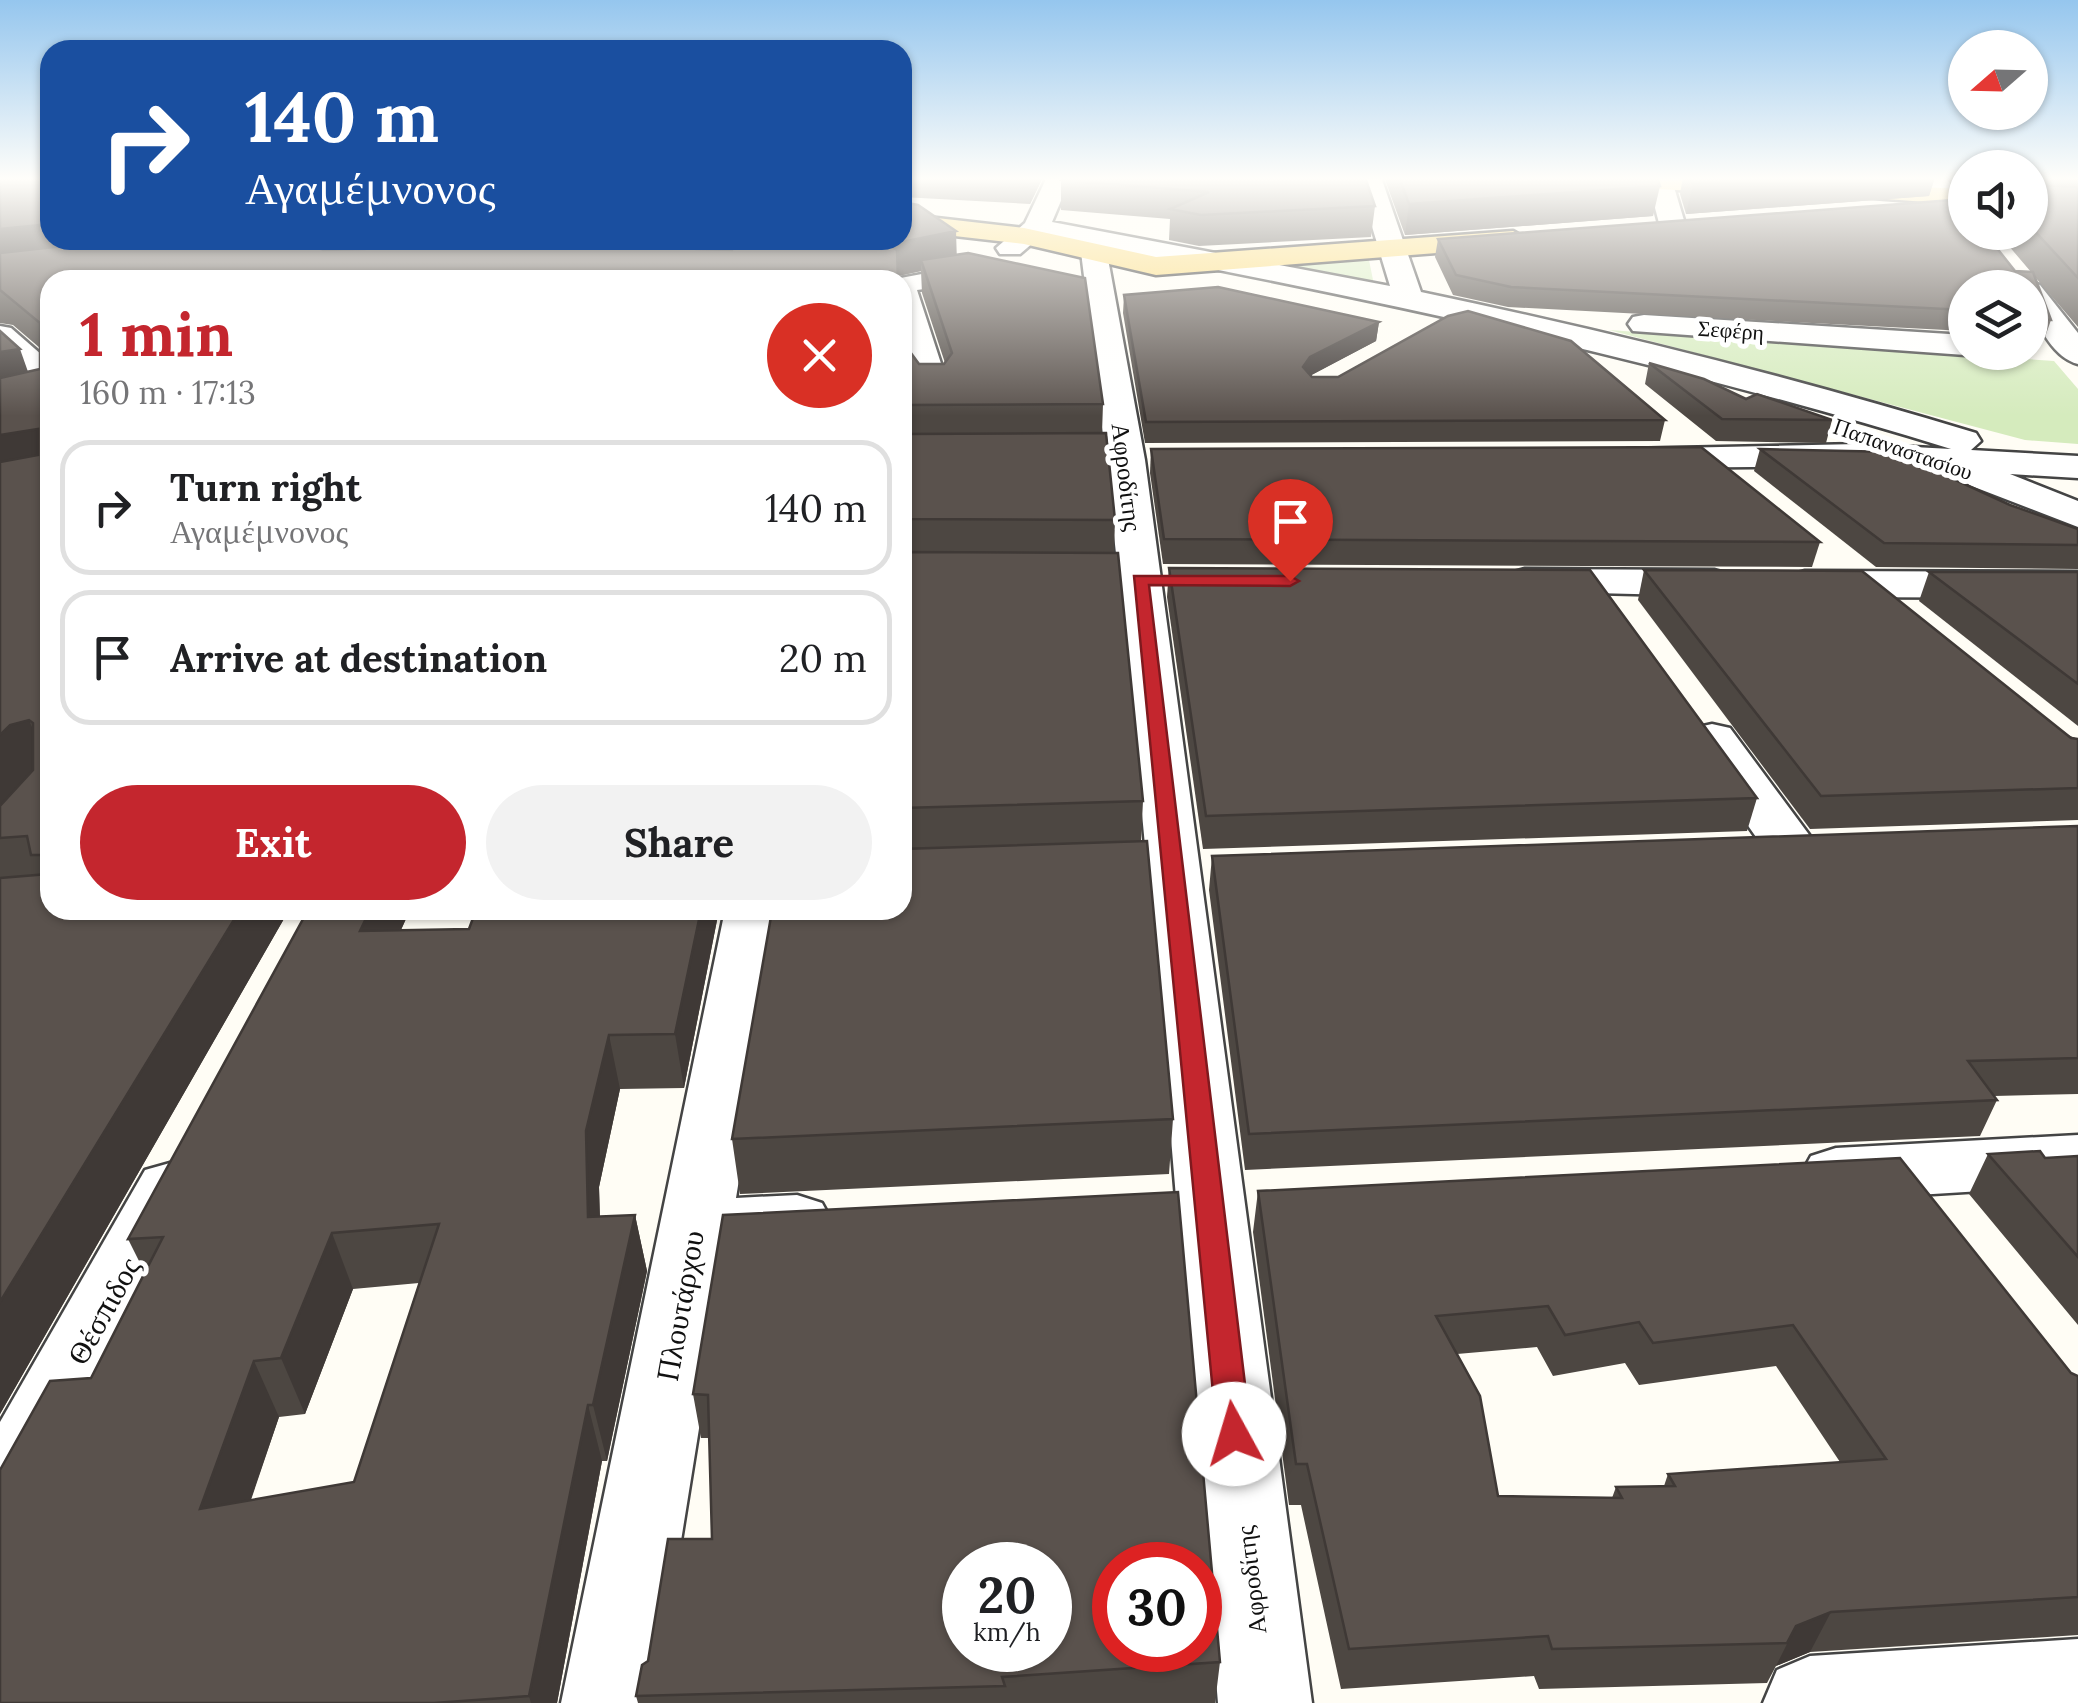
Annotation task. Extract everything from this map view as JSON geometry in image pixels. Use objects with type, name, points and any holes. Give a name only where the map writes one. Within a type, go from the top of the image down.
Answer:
[{"type":"main road","name":"Παπαναστασίου","points":[[1062,256],[1101,287],[1156,266]]},
{"type":"main road","points":[[1156,266],[1279,256]]},
{"type":"street","points":[[974,273],[996,256]]},
{"type":"street","name":"Παπαναστασίου","points":[[1190,256],[1219,261],[1601,371],[1748,399],[1933,457],[2078,515]]},
{"type":"street","points":[[1395,256],[1418,321]]},
{"type":"street","name":"Παπαναστασίου","points":[[1156,266],[1418,321],[1496,319],[1758,378],[2078,480]]},
{"type":"street","points":[[912,284],[974,273],[1030,286]]},
{"type":"street","name":"Αφροδίτης","points":[[1101,287],[1139,580],[1146,874],[1208,1202],[1265,1703]]},
{"type":"street","points":[[1220,293],[1259,290]]},
{"type":"street","points":[[2048,298],[2078,311]]},
{"type":"street","points":[[2048,314],[2078,353]]},
{"type":"street","points":[[912,318],[934,390]]},
{"type":"street","name":"Σεφέρη","points":[[1496,319],[1544,318],[1948,344]]},
{"type":"street","points":[[0,336],[40,391]]},
{"type":"street","points":[[2048,350],[2078,353]]},
{"type":"street","points":[[1662,420],[1752,492]]},
{"type":"street","points":[[1610,457],[1933,457],[2078,468]]},
{"type":"street","points":[[1811,540],[1916,626]]},
{"type":"street","points":[[1483,582],[1612,602],[1759,584],[2078,586]]},
{"type":"street","points":[[1682,698],[1794,852]]},
{"type":"street","points":[[1734,854],[1850,849]]},
{"type":"street","points":[[1146,874],[1235,872]]},
{"type":"street","name":"Πλουτάρχου","points":[[608,1703],[752,920]]},
{"type":"street","name":"Θέσπιδος","points":[[0,1500],[199,1137]]},
{"type":"street","points":[[1764,1177],[2078,1160]]},
{"type":"street","points":[[1904,1171],[1954,1233]]},
{"type":"street","points":[[695,1228],[853,1220]]},
{"type":"street","points":[[1810,1703],[2078,1686]]},
{"type":"green space","points":[[1368,256],[1374,285],[1268,264]]},
{"type":"green space","points":[[1609,330],[1948,354],[1948,370],[2048,370],[2048,361],[2054,361],[2078,389],[2078,444],[2025,440]]},
{"type":"building","points":[[0,256],[897,256],[898,270],[40,270],[40,323],[0,290]]},
{"type":"building","points":[[984,256],[1085,278],[1103,404],[912,405],[912,354],[919,364],[944,364],[952,353],[921,260]]},
{"type":"building","points":[[1447,256],[2003,256],[2014,270],[1948,270],[1948,309],[1511,287],[1456,275]]},
{"type":"building","points":[[2058,256],[2078,256],[2078,278]]},
{"type":"building","points":[[1218,287],[1379,322],[1310,357],[1303,367],[1312,377],[1338,377],[1448,316],[1468,311],[1571,341],[1665,420],[1146,422],[1124,295]]},
{"type":"building","points":[[0,331],[20,349],[0,352]]},
{"type":"building","points":[[1649,363],[1704,379],[1746,399],[1757,394],[1832,420],[1722,419]]},
{"type":"building","points":[[40,369],[40,855],[31,855],[27,836],[0,838],[0,806],[33,770],[33,723],[29,720],[10,725],[0,735],[0,462],[38,455],[38,429],[0,435],[0,378]]},
{"type":"building","points":[[1106,433],[1115,520],[912,519],[912,434]]},
{"type":"building","points":[[1701,447],[1820,542],[1164,539],[1151,449]]},
{"type":"building","points":[[1760,449],[1895,452],[2010,505],[2078,529],[2078,545],[1884,543]]},
{"type":"building","points":[[912,552],[1118,553],[1143,801],[912,808]]},
{"type":"building","points":[[1169,568],[1590,570],[1757,798],[1206,816]]},
{"type":"building","points":[[1644,570],[1862,571],[2071,738],[2078,739],[2078,788],[1821,796]]},
{"type":"building","points":[[1929,572],[2078,572],[2078,684]]},
{"type":"building","points":[[2078,826],[2078,1058],[1968,1061],[1997,1100],[1249,1134],[1212,856]]},
{"type":"building","points":[[1147,841],[1173,1119],[732,1139],[770,920],[912,920],[912,849]]},
{"type":"building","points":[[40,875],[40,920],[234,920],[0,1302],[0,878]]},
{"type":"building","points":[[303,920],[365,920],[360,931],[469,929],[472,920],[699,920],[675,1034],[609,1035],[586,1131],[588,1217],[635,1215],[593,1405],[588,1405],[529,1696],[434,1703],[0,1703],[0,1470],[50,1381],[91,1378],[163,1237],[128,1239]],"holes":[[[439,1224],[354,1482],[200,1509],[254,1361],[281,1358],[332,1233]]]},
{"type":"building","points":[[2040,1151],[2045,1158],[2078,1156],[2078,1257],[1988,1154]]},
{"type":"building","points":[[1900,1158],[2071,1373],[2078,1376],[2078,1597],[1831,1612],[1796,1626],[1787,1643],[1552,1649],[1548,1636],[1349,1649],[1307,1464],[1296,1464],[1258,1191]],"holes":[[[1548,1306],[1565,1335],[1639,1322],[1653,1343],[1793,1325],[1886,1459],[1668,1474],[1675,1486],[1616,1487],[1622,1498],[1498,1496],[1480,1396],[1436,1316]]]},
{"type":"building","points":[[1178,1192],[1209,1542],[1092,1542],[1092,1671],[1002,1677],[1005,1686],[636,1696],[642,1665],[648,1661],[668,1539],[712,1539],[708,1395],[693,1394],[723,1215]]},
{"type":"route","points":[[1234,1434],[1140,580],[1290,581]]}]
